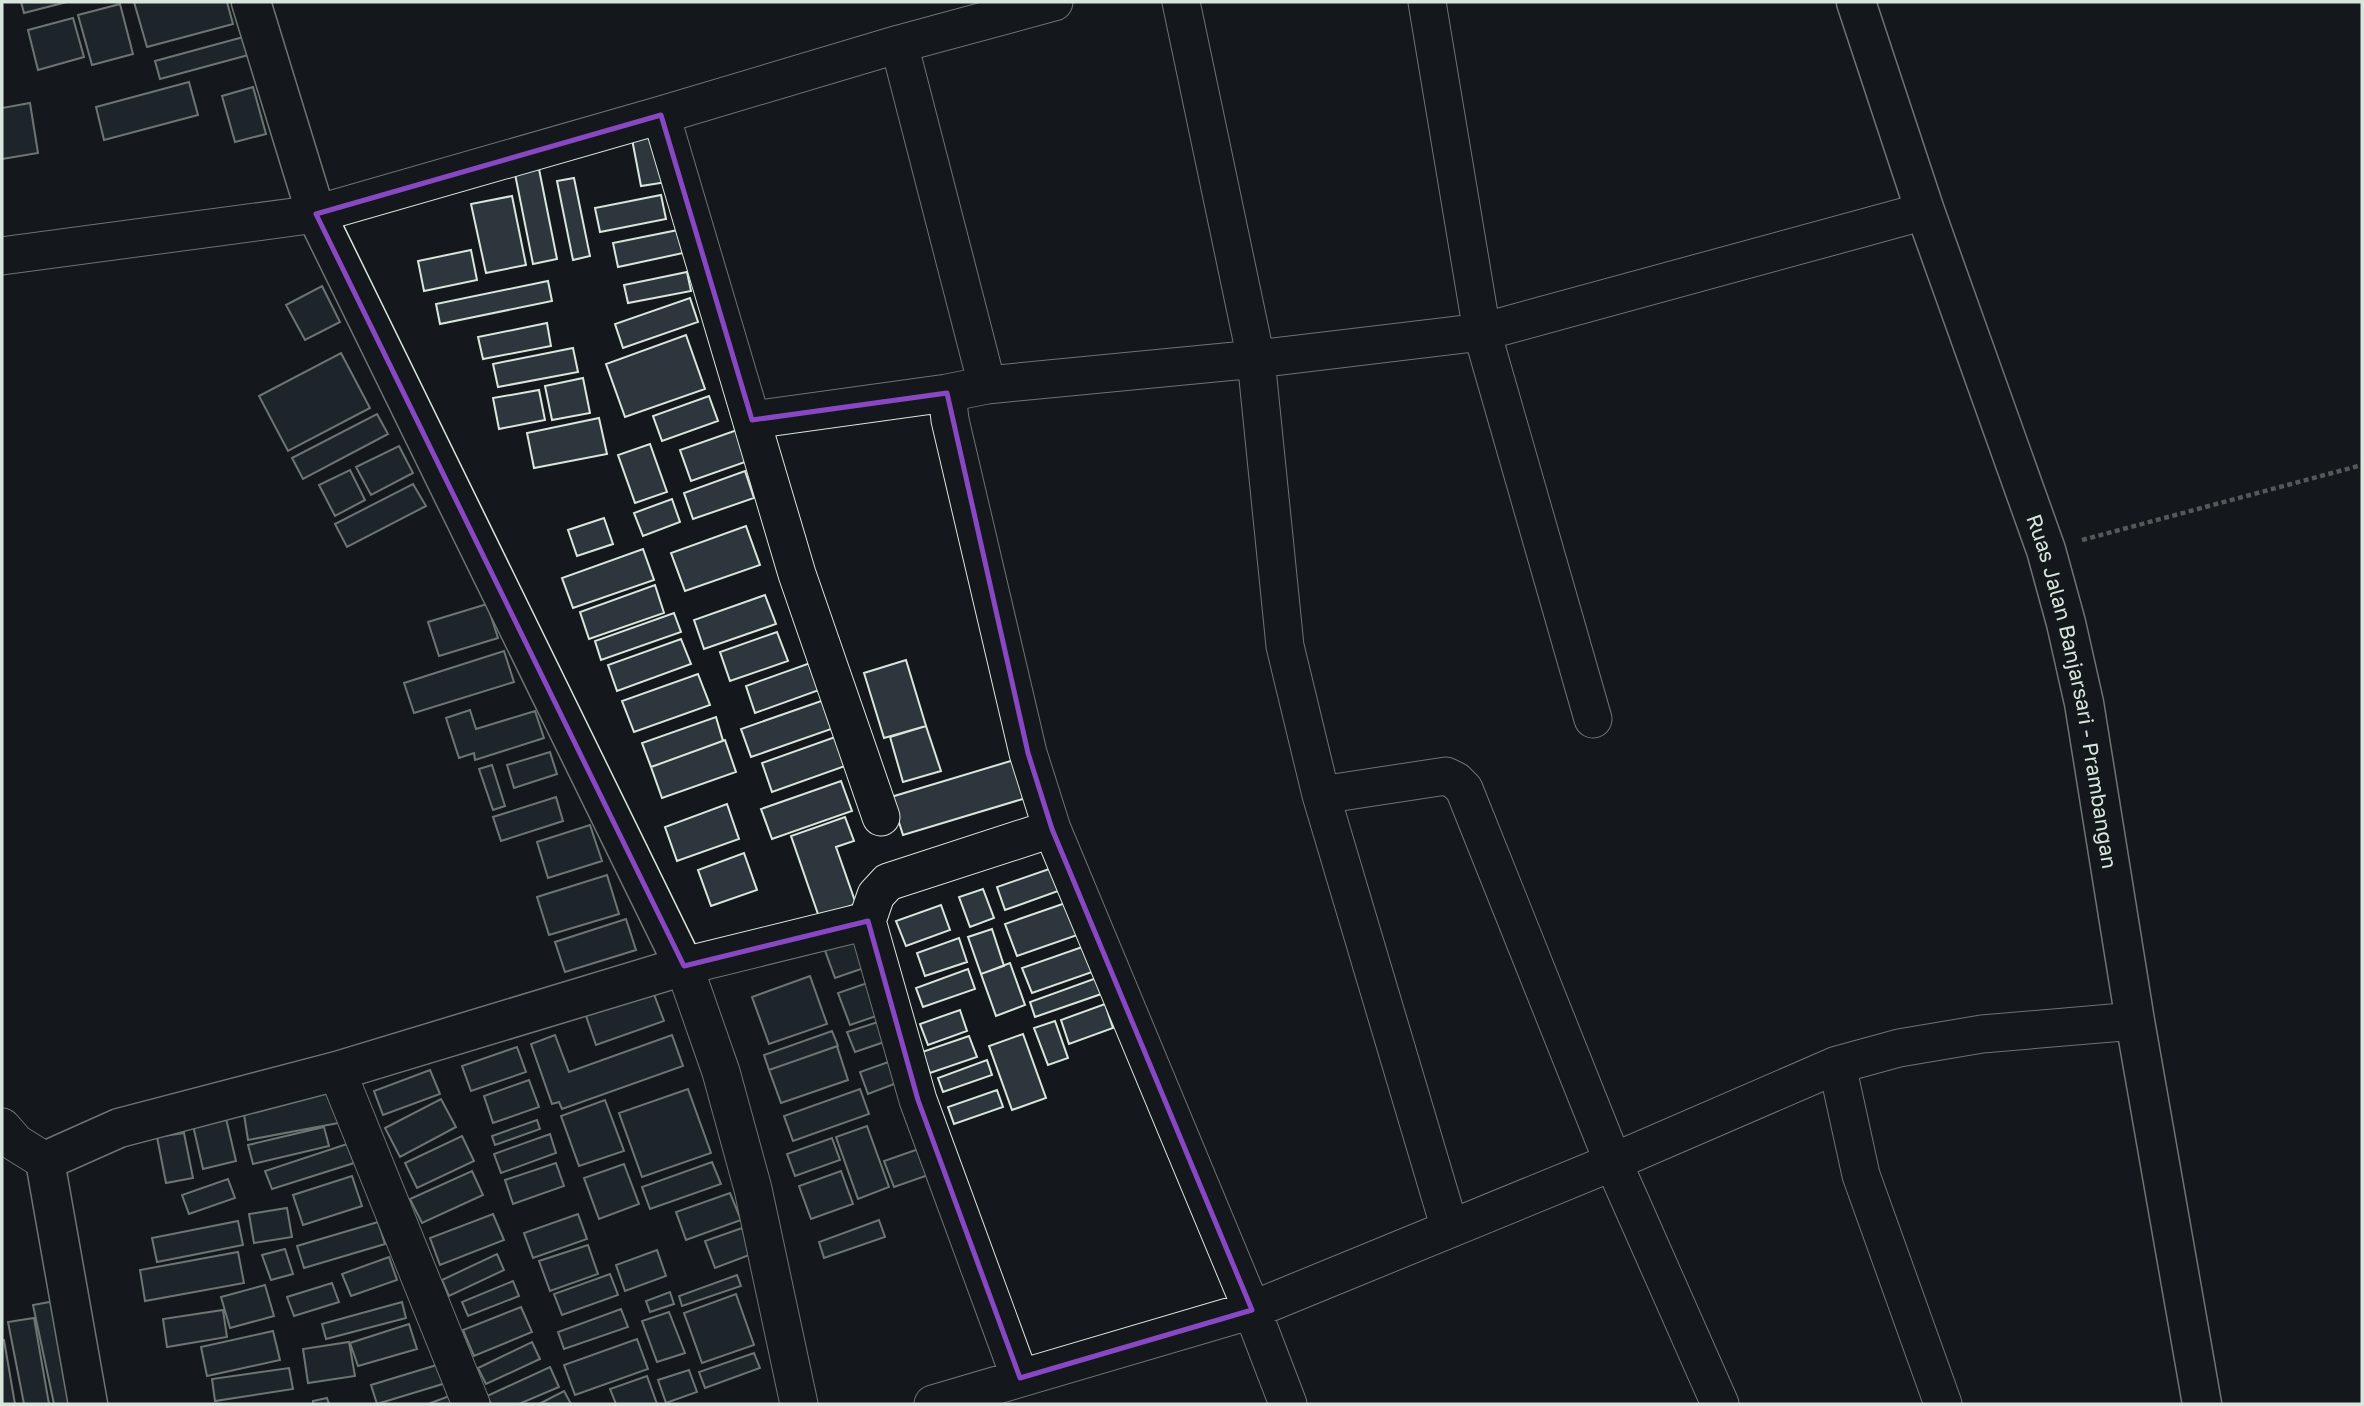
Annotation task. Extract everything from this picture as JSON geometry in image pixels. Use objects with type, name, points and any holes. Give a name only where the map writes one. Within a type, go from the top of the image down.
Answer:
[{"type":"street","points":[[251,2],[316,214],[684,966],[721,1072],[753,1189],[799,1404]]},
{"type":"street","points":[[2,256],[316,214],[900,44],[1054,2]]},
{"type":"street","points":[[1181,2],[1256,359],[1285,646],[1321,795],[1450,1229]]},
{"type":"street","points":[[1427,2],[1482,332],[1593,719]]},
{"type":"street","name":"Ruas Jalan Banjarsari - Prambangan","points":[[1856,2],[1925,211],[2046,550],[2066,624],[2084,703],[2135,1021],[2202,1404]]},
{"type":"street","points":[[900,44],[987,385]]},
{"type":"street","points":[[661,115],[797,574],[881,817]]},
{"type":"street","points":[[752,420],[987,385],[1256,359],[1482,332],[1925,211]]},
{"type":"street","points":[[947,393],[950,420],[1028,753],[1052,829],[1252,1310],[1287,1404]]},
{"type":"street","points":[[1321,795],[1446,776],[1464,789],[1613,1162],[1720,1404]]},
{"type":"street","points":[[1020,1378],[918,1100],[867,920],[876,895],[888,882],[1039,833]]},
{"type":"street","points":[[45,1161],[120,1128],[337,1071],[684,966],[867,920]]},
{"type":"street","points":[[933,1404],[1252,1310],[1613,1162],[1837,1065],[1899,1048],[1982,1034],[2135,1021]]},
{"type":"street","points":[[1837,1065],[1861,1175],[1943,1404]]},
{"type":"street","points":[[337,1071],[471,1404]]},
{"type":"street","points":[[2,1127],[16,1143],[45,1161],[88,1404]]},
{"type":"path","points":[[2046,550],[2362,465]]},
{"type":"highlighted area","points":[[661,115],[752,420],[947,393],[1028,753],[1052,829],[1252,1310],[1020,1378],[918,1100],[868,921],[684,966],[316,214]]},
{"type":"building","points":[[21,2],[67,2],[24,13]]},
{"type":"building","points":[[134,2],[227,2],[233,24],[147,47]]},
{"type":"building","points":[[120,4],[133,54],[92,65],[78,15]]},
{"type":"building","points":[[73,18],[84,57],[38,70],[28,30]]},
{"type":"building","points":[[247,36],[252,54],[160,79],[155,61]]},
{"type":"building","points":[[189,82],[198,115],[104,140],[96,107]]},
{"type":"building","points":[[253,87],[266,134],[235,142],[222,96]]},
{"type":"building","points":[[30,103],[38,153],[2,159],[2,108]]},
{"type":"building","points":[[656,129],[667,182],[641,186],[631,134]]},
{"type":"building","points":[[539,169],[557,259],[533,264],[515,174]]},
{"type":"building","points":[[574,178],[590,256],[573,260],[557,181]]},
{"type":"building","points":[[661,195],[666,219],[600,232],[595,208]]},
{"type":"building","points":[[512,196],[526,265],[486,273],[471,204]]},
{"type":"building","points":[[678,230],[683,253],[618,267],[613,243]]},
{"type":"building","points":[[471,250],[477,280],[424,291],[418,261]]},
{"type":"building","points":[[687,272],[691,291],[628,303],[624,285]]},
{"type":"building","points":[[548,281],[552,301],[440,324],[436,304]]},
{"type":"building","points":[[322,286],[340,322],[305,340],[286,305]]},
{"type":"building","points":[[690,298],[698,322],[623,348],[615,324]]},
{"type":"building","points":[[547,323],[551,346],[483,359],[478,337]]},
{"type":"building","points":[[686,335],[705,389],[625,417],[606,364]]},
{"type":"building","points":[[573,348],[578,372],[498,387],[493,364]]},
{"type":"building","points":[[341,353],[370,408],[288,451],[259,396]]},
{"type":"building","points":[[583,378],[590,413],[552,420],[545,386]]},
{"type":"building","points":[[539,390],[545,420],[499,429],[493,398]]},
{"type":"building","points":[[709,396],[718,421],[662,441],[653,416]]},
{"type":"building","points":[[377,414],[388,434],[303,479],[292,458]]},
{"type":"building","points":[[599,418],[607,454],[534,468],[527,433]]},
{"type":"building","points":[[737,430],[748,461],[691,481],[680,450]]},
{"type":"building","points":[[650,444],[667,492],[635,503],[618,455]]},
{"type":"building","points":[[399,446],[413,473],[371,495],[356,467]]},
{"type":"building","points":[[350,470],[365,500],[335,516],[319,485]]},
{"type":"building","points":[[745,471],[754,498],[693,519],[684,493]]},
{"type":"building","points":[[413,484],[426,506],[347,547],[335,524]]},
{"type":"building","points":[[672,499],[680,522],[643,536],[634,513]]},
{"type":"building","points":[[604,518],[613,544],[577,556],[568,530]]},
{"type":"building","points":[[746,526],[760,565],[685,591],[671,553]]},
{"type":"building","points":[[643,549],[654,580],[573,608],[562,578]]},
{"type":"building","points":[[655,585],[664,613],[589,639],[580,612]]},
{"type":"building","points":[[765,595],[776,624],[704,649],[694,620]]},
{"type":"building","points":[[487,604],[498,638],[439,656],[428,622]]},
{"type":"building","points":[[674,613],[681,632],[601,660],[595,641]]},
{"type":"building","points":[[777,632],[788,661],[730,681],[720,652]]},
{"type":"building","points":[[681,639],[691,664],[617,691],[608,665]]},
{"type":"building","points":[[504,651],[514,682],[414,713],[404,683]]},
{"type":"building","points":[[906,660],[926,726],[884,738],[864,673]]},
{"type":"building","points":[[813,662],[822,689],[755,713],[746,686]]},
{"type":"building","points":[[698,674],[710,705],[634,732],[622,701]]},
{"type":"building","points":[[827,699],[837,727],[751,757],[741,729]]},
{"type":"building","points":[[470,710],[476,729],[535,711],[544,738],[475,760],[474,753],[459,758],[446,718]]},
{"type":"building","points":[[716,717],[723,741],[651,767],[642,743]]},
{"type":"building","points":[[926,726],[941,771],[903,782],[890,737]]},
{"type":"building","points":[[838,736],[848,765],[772,792],[762,763]]},
{"type":"building","points":[[725,740],[736,772],[662,798],[651,767]]},
{"type":"building","points":[[550,752],[557,774],[514,788],[507,765]]},
{"type":"building","points":[[1014,760],[1026,798],[903,835],[891,797]]},
{"type":"building","points":[[492,765],[505,806],[493,810],[479,769]]},
{"type":"building","points":[[841,781],[852,811],[772,839],[761,809]]},
{"type":"building","points":[[556,797],[563,821],[501,841],[493,817]]},
{"type":"building","points":[[727,804],[739,839],[677,861],[665,827]]},
{"type":"building","points":[[845,817],[854,841],[836,847],[856,904],[819,917],[791,836]]},
{"type":"building","points":[[590,825],[602,861],[548,878],[537,842]]},
{"type":"building","points":[[744,853],[757,890],[711,906],[698,870]]},
{"type":"building","points":[[1052,868],[1061,890],[1005,910],[997,887]]},
{"type":"building","points":[[607,875],[619,914],[549,935],[537,897]]},
{"type":"building","points":[[983,889],[994,918],[970,927],[959,897]]},
{"type":"building","points":[[1074,900],[1086,932],[1017,956],[1005,924]]},
{"type":"building","points":[[941,905],[950,930],[906,946],[896,921]]},
{"type":"building","points":[[626,919],[636,950],[565,972],[555,942]]},
{"type":"building","points":[[992,929],[1004,966],[981,974],[968,937]]},
{"type":"building","points":[[855,934],[867,967],[835,978],[823,945]]},
{"type":"building","points":[[959,938],[967,962],[925,976],[917,953]]},
{"type":"building","points":[[1085,946],[1095,971],[1032,993],[1022,968]]},
{"type":"building","points":[[1010,963],[1025,1005],[996,1016],[981,974]]},
{"type":"building","points":[[968,969],[975,989],[923,1007],[916,988]]},
{"type":"building","points":[[810,976],[827,1024],[769,1044],[752,997]]},
{"type":"building","points":[[1102,976],[1107,992],[1035,1017],[1030,1002]]},
{"type":"building","points":[[873,981],[885,1013],[850,1025],[838,993]]},
{"type":"building","points":[[652,989],[664,1021],[596,1045],[585,1013]]},
{"type":"building","points":[[1105,1004],[1113,1028],[1069,1044],[1061,1020]]},
{"type":"building","points":[[960,1010],[967,1031],[928,1045],[920,1024]]},
{"type":"building","points":[[887,1019],[893,1039],[855,1052],[847,1032]]},
{"type":"building","points":[[1055,1021],[1068,1058],[1048,1065],[1034,1028]]},
{"type":"building","points":[[832,1031],[838,1046],[769,1070],[764,1055]]},
{"type":"building","points":[[1023,1034],[1046,1098],[1012,1110],[989,1046]]},
{"type":"building","points":[[555,1035],[569,1072],[672,1035],[683,1066],[562,1109],[559,1102],[552,1104],[531,1044]]},
{"type":"building","points":[[969,1036],[977,1057],[930,1073],[922,1052]]},
{"type":"building","points":[[837,1046],[848,1080],[781,1103],[769,1070]]},
{"type":"building","points":[[517,1047],[526,1072],[471,1091],[462,1066]]},
{"type":"building","points":[[894,1060],[902,1081],[868,1094],[860,1072]]},
{"type":"building","points":[[987,1060],[992,1075],[943,1092],[938,1078]]},
{"type":"building","points":[[430,1070],[440,1094],[383,1115],[374,1091]]},
{"type":"building","points":[[529,1080],[539,1107],[493,1123],[484,1096]]},
{"type":"building","points":[[688,1089],[711,1153],[642,1177],[619,1113]]},
{"type":"building","points":[[860,1089],[869,1114],[793,1141],[784,1116]]},
{"type":"building","points":[[997,1090],[1003,1107],[954,1124],[948,1107]]},
{"type":"building","points":[[338,1091],[344,1122],[248,1140],[243,1108]]},
{"type":"building","points":[[441,1099],[456,1127],[400,1157],[385,1128]]},
{"type":"building","points":[[605,1100],[624,1151],[579,1166],[561,1116]]},
{"type":"building","points":[[225,1114],[236,1161],[203,1169],[192,1121]]},
{"type":"building","points":[[537,1120],[540,1129],[495,1145],[492,1136]]},
{"type":"building","points":[[867,1126],[889,1187],[858,1199],[836,1137]]},
{"type":"building","points":[[324,1127],[329,1146],[253,1164],[248,1145]]},
{"type":"building","points":[[184,1133],[193,1178],[166,1183],[157,1137]]},
{"type":"building","points":[[550,1134],[556,1153],[501,1173],[494,1154]]},
{"type":"building","points":[[462,1136],[474,1161],[417,1188],[405,1163]]},
{"type":"building","points":[[832,1138],[840,1160],[795,1176],[787,1154]]},
{"type":"building","points":[[347,1144],[354,1163],[272,1189],[265,1171]]},
{"type":"building","points":[[927,1146],[937,1172],[894,1187],[884,1161]]},
{"type":"building","points":[[712,1162],[721,1184],[650,1209],[642,1187]]},
{"type":"building","points":[[556,1163],[564,1186],[513,1204],[505,1180]]},
{"type":"building","points":[[624,1164],[639,1204],[599,1219],[584,1178]]},
{"type":"building","points":[[472,1171],[483,1195],[422,1223],[410,1199]]},
{"type":"building","points":[[841,1171],[853,1204],[811,1219],[799,1186]]},
{"type":"building","points":[[352,1176],[362,1206],[303,1225],[293,1195]]},
{"type":"building","points":[[228,1179],[235,1198],[189,1214],[182,1195]]},
{"type":"building","points":[[730,1193],[741,1220],[686,1240],[676,1212]]},
{"type":"building","points":[[287,1208],[292,1237],[254,1243],[249,1214]]},
{"type":"building","points":[[493,1214],[504,1240],[440,1265],[430,1238]]},
{"type":"building","points":[[578,1214],[587,1239],[533,1258],[524,1233]]},
{"type":"building","points":[[879,1220],[885,1237],[824,1258],[819,1242]]},
{"type":"building","points":[[238,1221],[243,1245],[157,1262],[152,1238]]},
{"type":"building","points":[[378,1222],[385,1244],[304,1268],[297,1246]]},
{"type":"building","points":[[742,1228],[752,1254],[715,1268],[705,1241]]},
{"type":"building","points":[[588,1245],[598,1274],[550,1291],[539,1261]]},
{"type":"building","points":[[285,1249],[293,1274],[271,1280],[262,1255]]},
{"type":"building","points":[[657,1250],[666,1276],[625,1291],[616,1265]]},
{"type":"building","points":[[238,1252],[244,1283],[145,1301],[140,1270]]},
{"type":"building","points":[[497,1254],[504,1270],[449,1296],[442,1280]]},
{"type":"building","points":[[389,1257],[397,1280],[351,1296],[342,1274]]},
{"type":"building","points":[[610,1274],[618,1295],[562,1315],[554,1294]]},
{"type":"building","points":[[737,1275],[741,1286],[682,1306],[679,1296]]},
{"type":"building","points":[[513,1281],[519,1296],[468,1316],[462,1302]]},
{"type":"building","points":[[332,1283],[339,1302],[294,1316],[287,1297]]},
{"type":"building","points":[[265,1285],[274,1316],[230,1328],[221,1297]]},
{"type":"building","points":[[670,1292],[674,1304],[650,1312],[646,1301]]},
{"type":"building","points":[[736,1294],[754,1345],[702,1363],[684,1313]]},
{"type":"building","points":[[55,1301],[78,1404],[54,1404],[33,1305]]},
{"type":"building","points":[[402,1302],[406,1318],[326,1339],[322,1324]]},
{"type":"building","points":[[521,1307],[532,1332],[474,1356],[463,1330]]},
{"type":"building","points":[[621,1309],[628,1327],[564,1349],[558,1332]]},
{"type":"building","points":[[223,1310],[227,1337],[167,1347],[163,1319]]},
{"type":"building","points":[[669,1312],[685,1353],[657,1362],[642,1321]]},
{"type":"building","points":[[34,1318],[49,1404],[24,1404],[8,1322]]},
{"type":"building","points":[[409,1324],[417,1349],[358,1366],[350,1343]]},
{"type":"building","points":[[273,1331],[280,1360],[207,1376],[201,1347]]},
{"type":"building","points":[[637,1339],[648,1369],[575,1395],[564,1365]]},
{"type":"building","points":[[4,1340],[15,1404],[2,1404]]},
{"type":"building","points":[[349,1342],[355,1376],[308,1383],[303,1349]]},
{"type":"building","points":[[532,1342],[540,1359],[486,1384],[478,1368]]},
{"type":"building","points":[[754,1353],[760,1368],[705,1388],[699,1372]]},
{"type":"building","points":[[440,1364],[446,1383],[377,1404],[371,1385]]},
{"type":"building","points":[[550,1367],[559,1387],[519,1404],[491,1404],[487,1396]]},
{"type":"building","points":[[289,1368],[293,1389],[215,1401],[212,1379]]},
{"type":"building","points":[[689,1370],[697,1392],[666,1403],[658,1380]]},
{"type":"building","points":[[647,1376],[657,1404],[616,1404],[610,1389]]},
{"type":"building","points":[[564,1391],[571,1404],[539,1404]]},
{"type":"building","points":[[452,1395],[456,1404],[428,1404]]},
{"type":"building","points":[[327,1398],[329,1404],[313,1404],[313,1401]]}]
